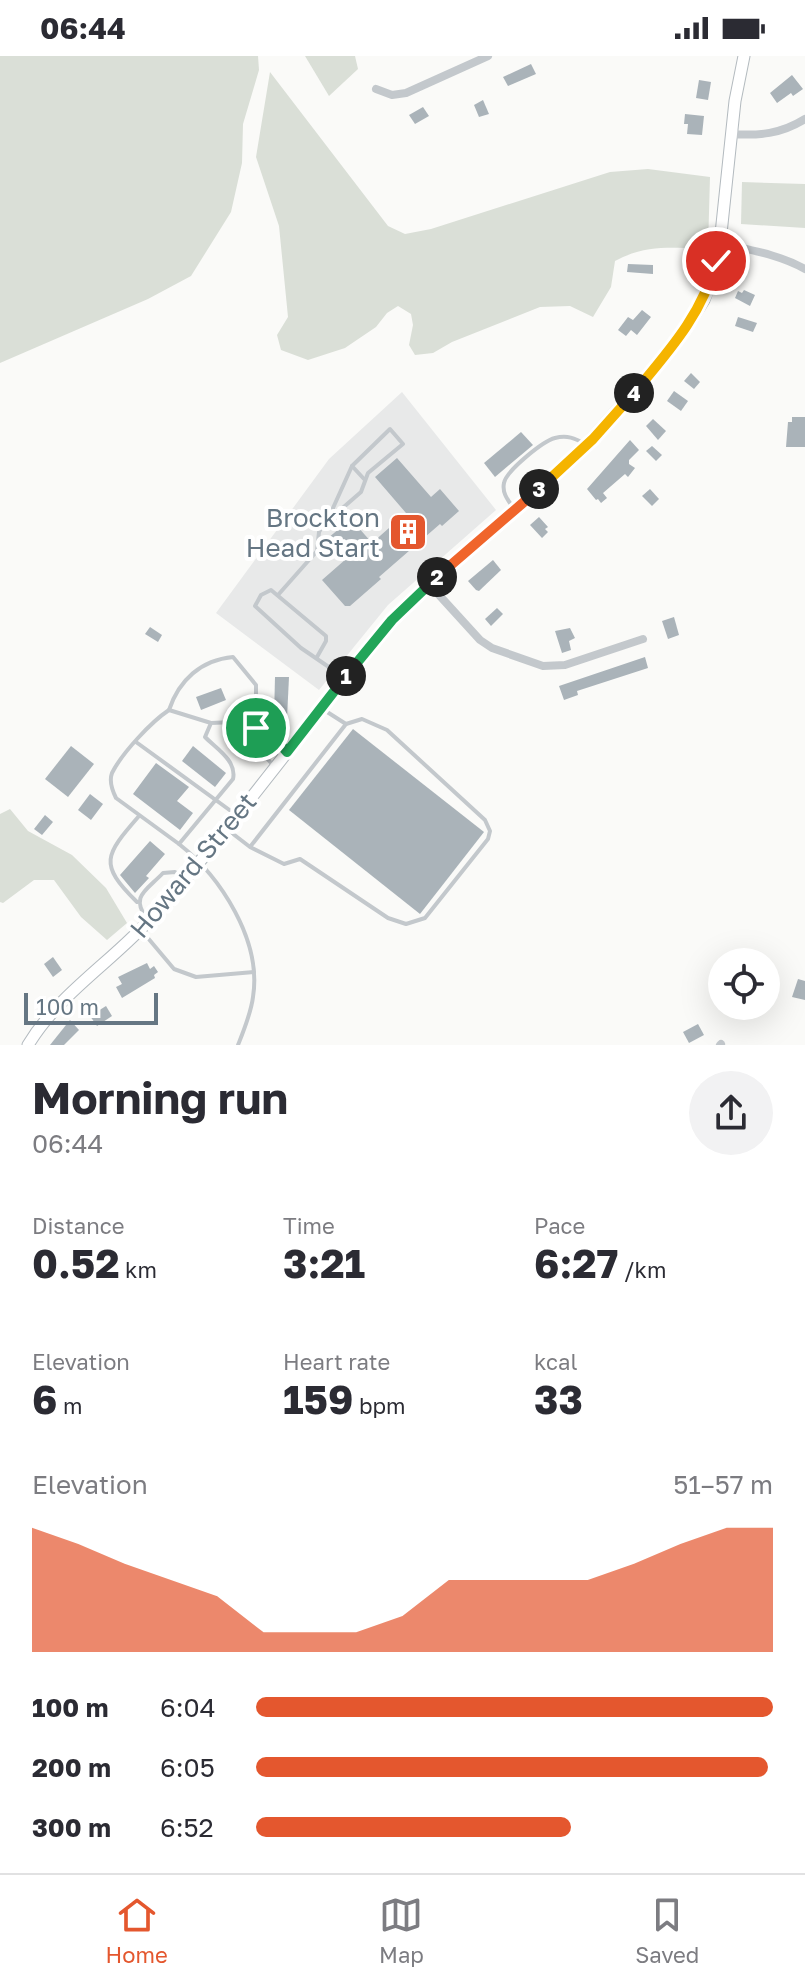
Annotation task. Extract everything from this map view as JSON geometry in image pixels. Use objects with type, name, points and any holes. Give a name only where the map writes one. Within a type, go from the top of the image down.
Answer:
[{"type":"main road","name":"Howard Street","points":[[28,1045],[52,1012],[144,926],[201,861],[392,620],[587,446],[692,319],[712,278],[720,243],[737,85],[744,56]]},
{"type":"street","points":[[376,89],[392,95],[406,93],[488,56]]},
{"type":"street","points":[[731,134],[770,134],[791,128],[805,119]]},
{"type":"street","points":[[720,243],[790,260],[805,269]]},
{"type":"street","points":[[429,584],[480,640],[492,648],[543,666],[565,665],[643,639]]},
{"type":"lane","points":[[278,595],[317,551],[323,525],[361,492],[368,473],[403,444],[390,429],[352,466],[333,508],[333,516]]},
{"type":"lane","points":[[515,511],[503,489],[507,475],[552,438],[573,437],[587,446]]},
{"type":"lane","points":[[352,466],[365,480]]},
{"type":"lane","points":[[317,657],[326,636],[271,590],[261,595],[255,606],[301,648],[344,677]]},
{"type":"lane","points":[[238,1045],[253,997],[254,972],[241,923],[225,892],[201,861],[116,798],[111,787],[111,775],[136,742],[169,710],[174,693],[192,673],[214,659],[233,657],[256,685],[256,728],[272,735],[287,752]]},
{"type":"lane","points":[[321,708],[346,724]]},
{"type":"lane","points":[[169,710],[211,723],[234,722],[274,767]]},
{"type":"lane","points":[[226,828],[250,847],[284,864],[300,859],[388,918],[406,924],[425,918],[488,839],[490,831],[485,820],[387,730],[362,719],[346,724],[250,847]]},
{"type":"lane","points":[[179,844],[233,779],[235,771],[231,763],[205,737],[211,723]]},
{"type":"lane","points":[[136,742],[237,815]]},
{"type":"lane","points":[[139,816],[118,840],[109,863],[112,876],[137,902],[144,926],[174,969],[196,977],[254,972]]},
{"type":"lane","points":[[137,902],[163,873],[175,872],[184,880]]},
{"type":"shaded area","points":[[0,56],[258,56],[259,70],[243,124],[242,163],[231,212],[191,276],[148,299],[0,363]]},
{"type":"shaded area","points":[[305,56],[355,56],[358,69],[329,96]]},
{"type":"shaded area","points":[[270,72],[388,226],[405,234],[431,229],[610,172],[648,169],[710,177],[708,248],[650,249],[615,261],[611,287],[593,317],[570,306],[540,307],[452,342],[433,353],[415,355],[409,345],[413,325],[411,314],[398,306],[387,313],[376,327],[345,348],[308,360],[281,350],[277,335],[288,317],[279,226],[256,157]]},
{"type":"shaded area","points":[[742,182],[805,184],[805,228],[741,224]]},
{"type":"shaded area","points":[[402,392],[496,510],[388,605],[319,690],[216,613],[329,459]]},
{"type":"shaded area","points":[[10,809],[28,831],[72,855],[106,888],[127,923],[107,940],[81,917],[54,880],[34,880],[3,903],[0,902],[0,814]]},
{"type":"building","points":[[531,64],[536,74],[508,86],[503,77]]},
{"type":"building","points":[[792,75],[803,89],[777,103],[770,93]]},
{"type":"building","points":[[699,80],[711,82],[708,100],[696,98]]},
{"type":"building","points":[[483,100],[489,114],[479,117],[474,105]]},
{"type":"building","points":[[423,107],[429,116],[415,124],[409,115]]},
{"type":"building","points":[[685,114],[704,116],[702,135],[687,134]]},
{"type":"building","points":[[688,259],[702,263],[698,276],[688,274],[690,270],[685,268]]},
{"type":"building","points":[[628,264],[653,265],[653,274],[627,272]]},
{"type":"building","points":[[744,290],[755,295],[750,306],[735,298],[738,291],[742,293]]},
{"type":"building","points":[[642,310],[651,317],[637,335],[631,330],[626,336],[618,330],[628,317],[633,320]]},
{"type":"building","points":[[738,317],[757,323],[753,332],[735,326]]},
{"type":"building","points":[[691,373],[700,382],[694,389],[684,381]]},
{"type":"building","points":[[674,391],[688,401],[681,411],[667,401]]},
{"type":"building","points":[[792,417],[805,417],[805,447],[786,447],[788,422],[792,422]]},
{"type":"building","points":[[653,419],[666,431],[658,440],[646,426]]},
{"type":"building","points":[[521,432],[533,445],[495,477],[484,463]]},
{"type":"building","points":[[630,440],[639,450],[629,460],[635,468],[628,477],[625,474],[603,493],[607,498],[601,503],[587,489]]},
{"type":"building","points":[[652,446],[662,455],[656,461],[646,451]]},
{"type":"building","name":"Brockton Head Start","points":[[397,458],[431,497],[440,489],[459,511],[379,577],[381,579],[350,606],[345,606],[322,580],[346,559],[328,538],[351,519],[372,543],[406,513],[375,477]]},
{"type":"building","points":[[650,489],[659,499],[652,506],[642,496]]},
{"type":"building","points":[[539,517],[548,527],[542,538],[530,525]]},
{"type":"building","points":[[493,560],[501,570],[479,591],[476,590],[468,581]]},
{"type":"building","points":[[497,608],[503,614],[491,626],[485,619]]},
{"type":"building","points":[[674,617],[679,635],[668,639],[662,621]]},
{"type":"building","points":[[150,627],[162,635],[158,642],[145,634]]},
{"type":"building","points":[[570,628],[575,638],[569,641],[571,650],[562,653],[555,631]]},
{"type":"building","points":[[645,657],[648,668],[577,691],[578,695],[564,700],[559,686]]},
{"type":"building","points":[[275,677],[289,677],[287,718],[274,718]]},
{"type":"building","points":[[221,688],[226,700],[201,710],[196,697]]},
{"type":"building","points":[[353,729],[484,832],[420,914],[289,810]]},
{"type":"building","points":[[71,746],[94,764],[68,797],[45,779]]},
{"type":"building","points":[[193,746],[226,773],[215,787],[182,761]]},
{"type":"building","points":[[156,763],[189,787],[177,801],[193,813],[180,830],[133,794]]},
{"type":"building","points":[[90,794],[103,804],[91,820],[78,810]]},
{"type":"building","points":[[45,815],[53,822],[42,835],[34,829]]},
{"type":"building","points":[[150,841],[165,854],[135,893],[120,875]]},
{"type":"building","points":[[53,957],[62,970],[53,977],[44,964]]},
{"type":"building","points":[[147,963],[150,969],[154,966],[158,972],[155,978],[122,998],[116,987],[122,984],[118,977]]},
{"type":"building","points":[[798,979],[805,981],[805,1000],[792,997]]},
{"type":"building","points":[[106,1006],[112,1016],[97,1026],[90,1016]]},
{"type":"building","points":[[70,1020],[79,1030],[64,1045],[50,1045]]},
{"type":"building","points":[[698,1024],[704,1035],[689,1043],[683,1032]]},
{"type":"place","name":"Brockton Head Start","points":[[408,532]]},
{"type":"route","points":[[256,728],[272,735],[287,752],[344,677],[409,602],[558,473],[627,401],[692,319],[704,300],[716,261]]}]
